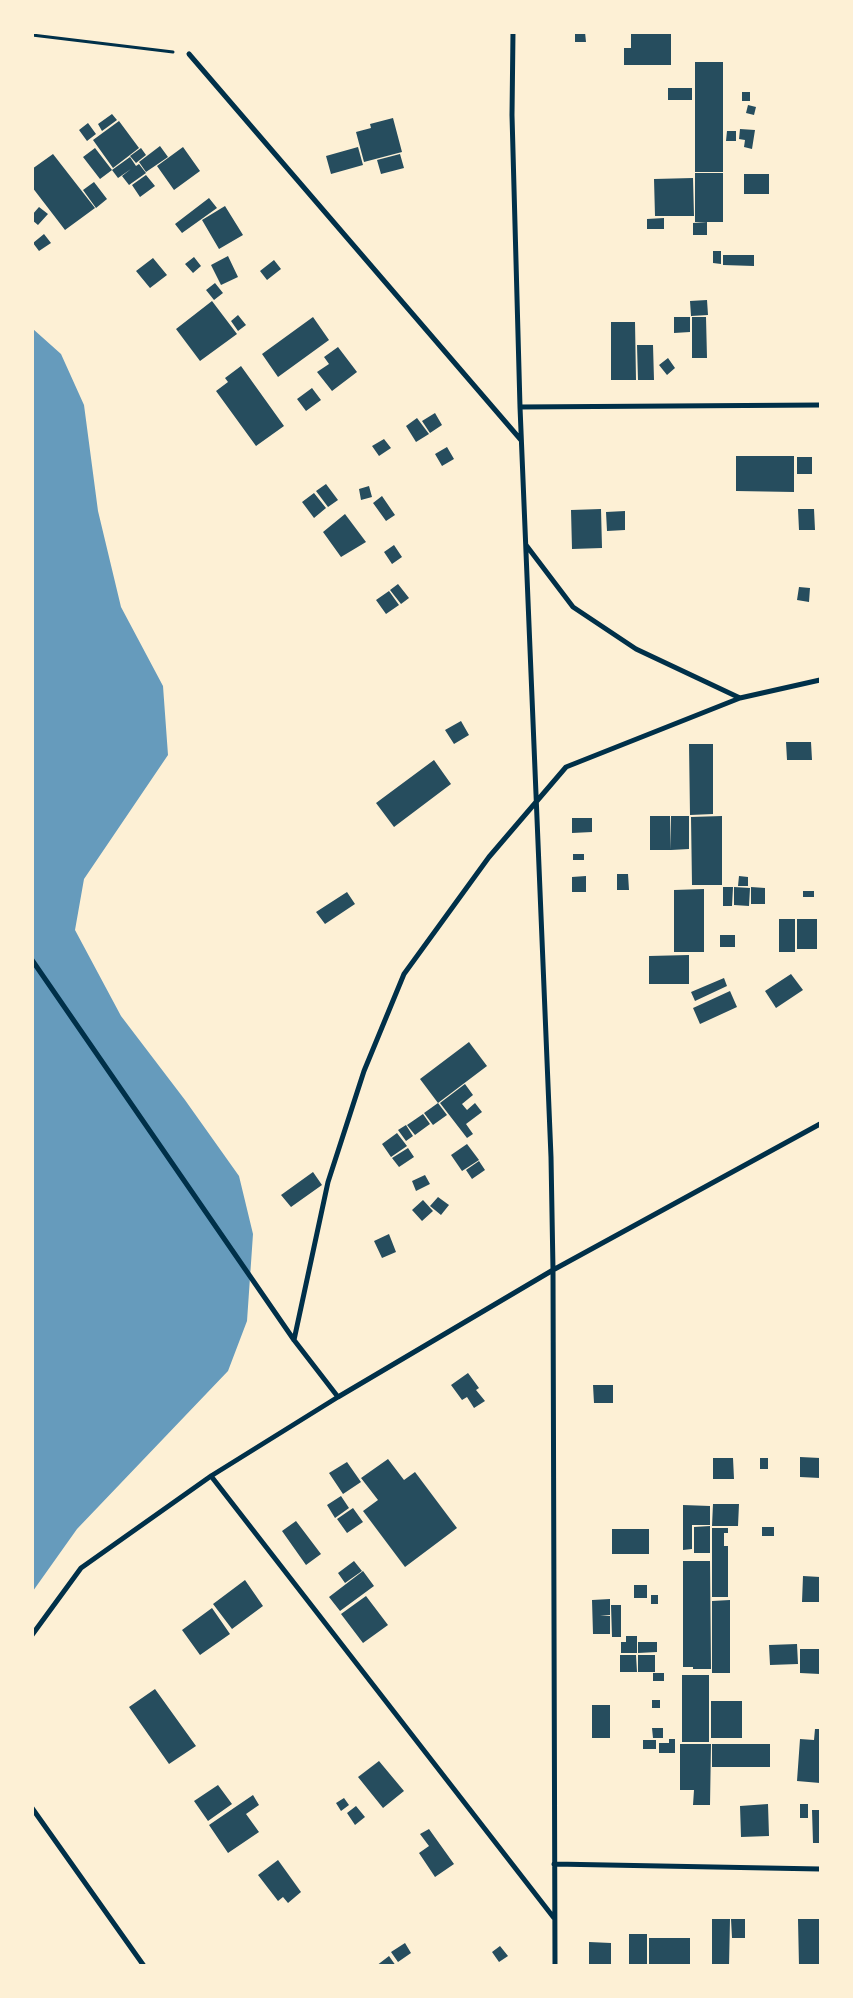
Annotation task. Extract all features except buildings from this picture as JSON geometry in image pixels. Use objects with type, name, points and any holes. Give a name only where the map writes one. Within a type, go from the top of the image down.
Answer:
[{"type":"street","points":[[513,32],[512,116],[520,407],[551,1157],[555,1966]]},
{"type":"street","points":[[189,54],[522,440]]},
{"type":"street","points":[[520,407],[820,405]]},
{"type":"street","points":[[526,544],[574,607],[636,649],[740,698]]},
{"type":"street","points":[[294,1340],[328,1182],[364,1071],[404,974],[489,857],[566,767],[740,698],[820,680]]},
{"type":"street","points":[[32,960],[294,1340],[338,1398]]},
{"type":"street","points":[[32,1635],[81,1568],[211,1476],[553,1270],[820,1124]]},
{"type":"street","points":[[211,1476],[554,1919]]},
{"type":"street","points":[[32,1808],[144,1966]]},
{"type":"street","points":[[554,1864],[820,1869]]},
{"type":"path","points":[[32,35],[189,54]]},
{"type":"water","points":[[33,329],[61,354],[84,405],[98,511],[121,607],[163,686],[168,755],[84,879],[75,930],[121,1016],[185,1100],[239,1176],[253,1234],[247,1321],[228,1371],[77,1529],[33,1591]]}]
